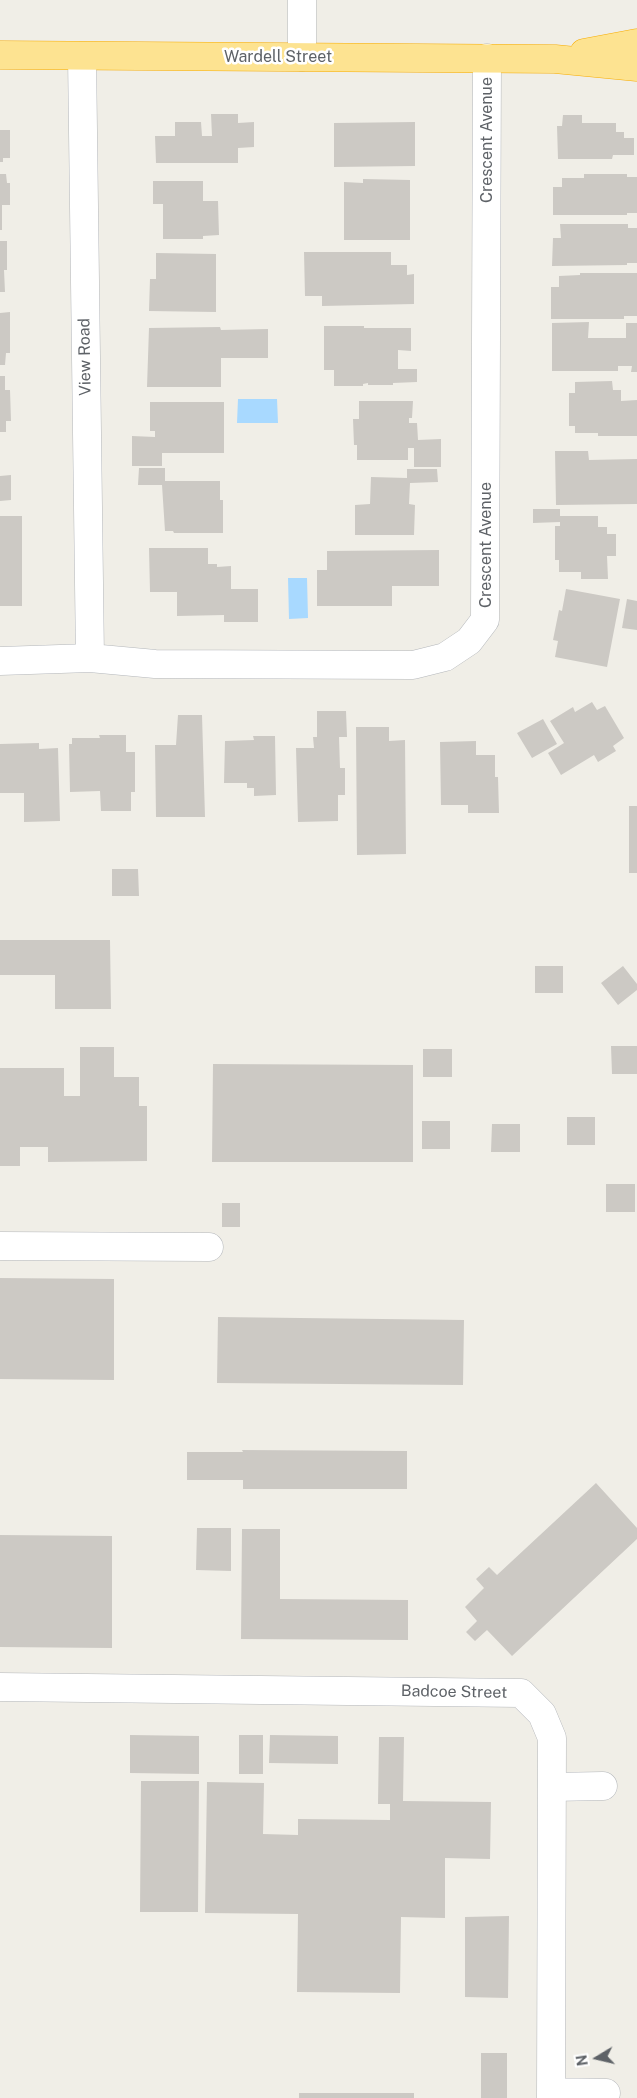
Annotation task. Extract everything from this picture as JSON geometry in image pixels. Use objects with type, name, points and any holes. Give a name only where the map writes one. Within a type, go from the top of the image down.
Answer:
[{"type":"highway","name":"Wardell Street","points":[[555,58],[637,43]]},
{"type":"highway","name":"Wardell Street","points":[[0,55],[555,58],[637,68]]},
{"type":"street","points":[[302,0],[302,57]]},
{"type":"street","name":"View Road","points":[[82,56],[90,658]]},
{"type":"street","name":"Crescent Avenue","points":[[0,661],[90,658],[155,664],[413,665],[445,657],[469,641],[486,620],[487,58]]},
{"type":"street","points":[[0,1246],[209,1247]]},
{"type":"street","name":"Badcoe Street","points":[[0,1687],[521,1693],[542,1714],[552,1738],[551,2095]]},
{"type":"street","points":[[552,1787],[603,1786]]},
{"type":"street","points":[[551,2095],[606,2093]]},
{"type":"water","points":[[238,399],[277,399],[278,423],[237,423]]},
{"type":"water","points":[[288,578],[307,578],[308,618],[289,619]]},
{"type":"building","points":[[211,114],[238,114],[238,123],[254,122],[254,147],[238,148],[238,163],[156,163],[155,136],[175,136],[175,122],[201,122],[202,136],[212,136]]},
{"type":"building","points":[[563,115],[582,115],[582,123],[616,123],[616,132],[624,132],[624,138],[634,138],[634,155],[613,155],[612,159],[558,159],[557,126],[562,126]]},
{"type":"building","points":[[415,122],[415,166],[334,167],[334,123]]},
{"type":"building","points":[[0,130],[10,130],[10,158],[3,158],[3,162],[0,162]]},
{"type":"building","points":[[0,174],[6,174],[7,183],[10,183],[10,205],[2,205],[2,230],[0,230]]},
{"type":"building","points":[[584,174],[627,174],[627,177],[637,177],[637,213],[627,213],[627,215],[553,215],[553,187],[562,187],[562,178],[584,178]]},
{"type":"building","points":[[363,179],[410,180],[410,240],[344,240],[344,182],[363,183]]},
{"type":"building","points":[[153,181],[203,181],[203,201],[218,201],[219,235],[203,236],[203,239],[163,239],[163,204],[153,204]]},
{"type":"building","points":[[560,224],[628,224],[628,228],[637,228],[637,263],[627,263],[627,265],[552,266],[553,238],[561,238]]},
{"type":"building","points":[[0,241],[7,241],[7,270],[4,270],[5,292],[0,292]]},
{"type":"building","points":[[304,252],[391,252],[391,265],[407,265],[407,275],[414,274],[414,304],[322,306],[322,296],[305,296]]},
{"type":"building","points":[[156,253],[216,254],[216,312],[149,311],[150,279],[156,279]]},
{"type":"building","points":[[580,273],[637,273],[637,316],[624,316],[624,319],[551,319],[551,287],[559,287],[559,276],[580,275]]},
{"type":"building","points":[[10,312],[10,353],[6,353],[5,365],[0,365],[0,313]]},
{"type":"building","points":[[589,322],[588,338],[626,338],[626,323],[637,323],[637,372],[631,372],[632,366],[618,366],[618,371],[552,371],[552,323]]},
{"type":"building","points":[[324,326],[411,328],[411,351],[398,350],[398,369],[417,369],[417,382],[393,383],[393,385],[368,385],[368,383],[363,384],[363,386],[334,386],[334,370],[324,370]]},
{"type":"building","points":[[220,327],[221,330],[268,329],[268,358],[221,358],[221,387],[147,387],[149,328]]},
{"type":"building","points":[[0,376],[5,376],[5,390],[10,390],[11,421],[6,421],[6,432],[0,432]]},
{"type":"building","points":[[612,381],[613,390],[621,390],[621,401],[637,400],[637,436],[598,436],[598,433],[575,433],[575,426],[569,426],[569,393],[575,393],[575,382]]},
{"type":"building","points":[[359,401],[413,401],[412,418],[409,418],[409,423],[417,423],[418,440],[441,439],[441,467],[414,467],[414,448],[408,448],[408,460],[357,460],[357,445],[354,445],[353,419],[359,419]]},
{"type":"building","points":[[150,402],[224,402],[224,453],[162,453],[162,466],[132,466],[132,436],[155,437],[155,431],[150,431]]},
{"type":"building","points":[[555,451],[588,451],[589,460],[637,459],[637,504],[556,505]]},
{"type":"building","points":[[139,468],[165,468],[165,481],[220,481],[220,500],[223,500],[223,533],[174,533],[173,531],[165,531],[162,485],[138,485]]},
{"type":"building","points":[[407,469],[437,469],[438,482],[410,483],[409,504],[415,505],[414,535],[355,535],[355,505],[370,504],[371,477],[407,478]]},
{"type":"building","points":[[11,475],[11,500],[0,501],[0,476]]},
{"type":"building","points":[[533,509],[560,509],[560,516],[598,516],[598,527],[607,527],[607,534],[616,534],[616,556],[607,556],[608,579],[581,579],[581,572],[559,572],[559,560],[555,560],[555,526],[560,526],[560,522],[533,523]]},
{"type":"building","points":[[0,516],[22,516],[22,606],[0,606]]},
{"type":"building","points":[[149,548],[208,548],[208,564],[217,564],[217,567],[231,566],[231,589],[258,589],[258,622],[224,622],[224,615],[177,616],[177,592],[150,592]]},
{"type":"building","points":[[439,550],[439,586],[392,586],[392,606],[317,606],[317,570],[327,570],[327,551]]},
{"type":"building","points":[[566,589],[620,599],[607,667],[555,657],[558,641],[553,640],[559,610],[562,611]]},
{"type":"building","points":[[627,599],[637,601],[637,630],[622,628]]},
{"type":"building","points":[[592,702],[597,710],[605,706],[624,738],[613,746],[616,751],[598,762],[594,755],[561,775],[548,753],[564,743],[550,721],[573,707],[575,712]]},
{"type":"building","points":[[317,711],[346,711],[347,737],[339,737],[340,768],[345,768],[345,795],[338,795],[338,821],[298,822],[296,748],[314,748],[313,737],[317,737]]},
{"type":"building","points":[[178,715],[202,715],[205,817],[156,817],[155,745],[176,745]]},
{"type":"building","points":[[543,719],[557,744],[532,758],[517,733]]},
{"type":"building","points":[[356,727],[389,727],[389,741],[405,740],[406,854],[357,855]]},
{"type":"building","points":[[99,735],[126,735],[126,752],[135,752],[135,792],[131,792],[131,811],[101,811],[100,791],[70,792],[69,744],[72,744],[72,738],[100,738]]},
{"type":"building","points":[[253,736],[275,736],[276,795],[254,796],[254,788],[247,788],[247,783],[224,783],[225,741],[254,740]]},
{"type":"building","points":[[476,741],[476,755],[495,755],[495,777],[498,777],[499,813],[468,813],[468,805],[441,805],[440,742]]},
{"type":"building","points":[[39,743],[39,749],[58,748],[60,821],[24,822],[24,793],[0,793],[0,744]]},
{"type":"building","points":[[629,806],[637,806],[637,873],[629,873]]},
{"type":"building","points":[[112,869],[138,869],[139,896],[112,896]]},
{"type":"building","points":[[0,940],[110,940],[111,1009],[55,1009],[55,975],[0,975]]},
{"type":"building","points":[[535,966],[563,966],[563,993],[535,993]]},
{"type":"building","points":[[623,966],[637,984],[637,990],[618,1005],[601,983]]},
{"type":"building","points":[[611,1046],[637,1046],[637,1074],[612,1074]]},
{"type":"building","points":[[80,1047],[114,1047],[114,1077],[139,1077],[139,1106],[147,1106],[147,1161],[48,1162],[48,1147],[20,1147],[20,1166],[0,1166],[0,1068],[64,1068],[64,1096],[80,1096]]},
{"type":"building","points":[[423,1049],[452,1049],[452,1077],[423,1077]]},
{"type":"building","points":[[213,1064],[413,1065],[413,1162],[212,1162]]},
{"type":"building","points":[[567,1117],[595,1117],[595,1145],[567,1145]]},
{"type":"building","points":[[422,1121],[450,1121],[450,1149],[422,1149]]},
{"type":"building","points":[[492,1124],[520,1124],[520,1152],[491,1152]]},
{"type":"building","points":[[606,1184],[635,1184],[635,1212],[606,1212]]},
{"type":"building","points":[[222,1203],[240,1203],[240,1227],[222,1227]]},
{"type":"building","points":[[0,1278],[114,1279],[114,1380],[0,1379]]},
{"type":"building","points":[[218,1317],[464,1320],[463,1385],[217,1383]]},
{"type":"building","points":[[242,1450],[407,1451],[407,1489],[243,1489],[243,1480],[187,1480],[187,1452],[243,1452]]},
{"type":"building","points":[[596,1483],[637,1528],[637,1539],[512,1656],[487,1630],[475,1641],[466,1632],[477,1621],[465,1607],[484,1588],[476,1579],[489,1567],[497,1575]]},
{"type":"building","points":[[197,1528],[231,1528],[231,1571],[196,1570]]},
{"type":"building","points":[[242,1529],[280,1529],[280,1599],[408,1600],[408,1640],[241,1639]]},
{"type":"building","points":[[0,1535],[112,1536],[112,1648],[0,1647]]},
{"type":"building","points":[[130,1735],[199,1736],[199,1774],[130,1773]]},
{"type":"building","points":[[239,1735],[263,1735],[263,1774],[239,1774]]},
{"type":"building","points":[[270,1735],[338,1736],[338,1764],[269,1763]]},
{"type":"building","points":[[379,1737],[404,1737],[403,1801],[491,1802],[490,1859],[445,1858],[445,1918],[401,1917],[400,1993],[297,1992],[298,1914],[205,1913],[207,1782],[264,1783],[263,1834],[298,1835],[298,1819],[390,1820],[390,1804],[378,1804]]},
{"type":"building","points":[[141,1781],[199,1781],[198,1912],[140,1912]]},
{"type":"building","points":[[509,1916],[508,1998],[465,1997],[465,1917]]},
{"type":"building","points":[[481,2053],[507,2053],[507,2098],[481,2098]]},
{"type":"building","points":[[299,2093],[414,2093],[414,2098],[299,2098]]}]
